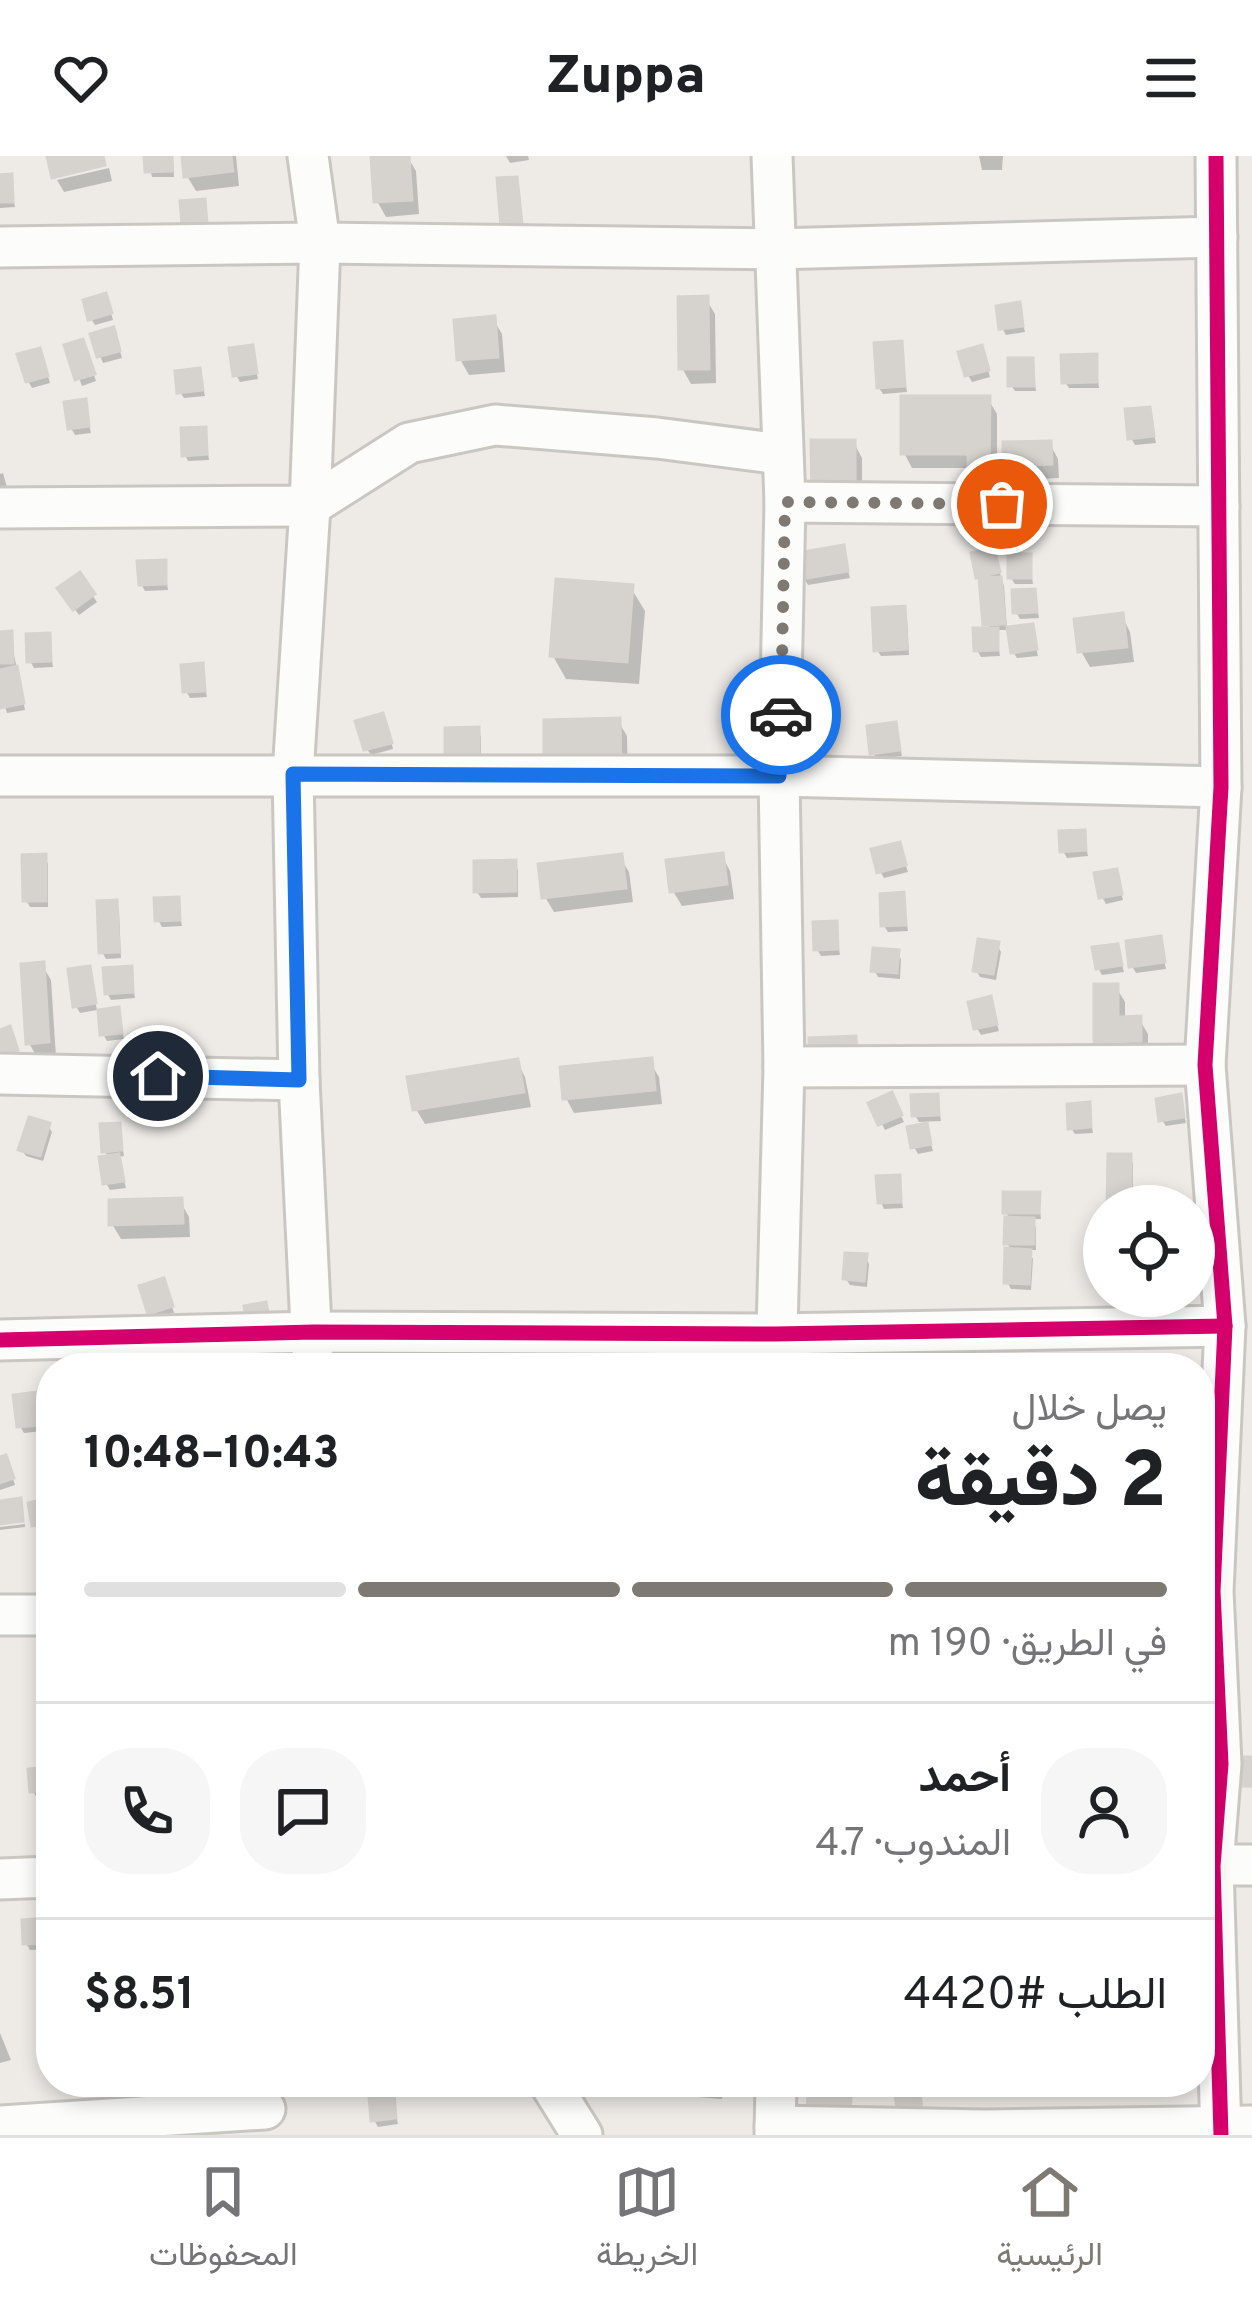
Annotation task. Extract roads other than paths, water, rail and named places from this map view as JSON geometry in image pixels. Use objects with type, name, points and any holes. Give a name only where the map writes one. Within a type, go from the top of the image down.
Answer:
[{"type":"street","points":[[308,156],[320,243],[293,774],[299,1080],[314,1350]]},
{"type":"street","points":[[772,156],[785,502],[779,776],[784,1067],[776,1351]]},
{"type":"street","points":[[1215,1473],[1225,1326],[1205,1065],[1221,787],[1216,156]]},
{"type":"street","points":[[0,247],[320,243],[774,249],[1217,237]]},
{"type":"street","points":[[0,508],[310,506],[410,443],[496,425],[781,454]]},
{"type":"street","points":[[785,502],[1219,506]]},
{"type":"street","points":[[0,776],[779,776],[1221,787]]},
{"type":"street","points":[[784,1067],[1205,1065]]},
{"type":"street","points":[[0,1074],[299,1080]]},
{"type":"street","points":[[0,1340],[314,1350],[776,1351],[1225,1326]]},
{"type":"street","points":[[0,1616],[36,1615]]},
{"type":"street","points":[[776,2097],[775,2131],[1231,2129],[1215,1690]]},
{"type":"street","points":[[0,1879],[36,1877]]},
{"type":"street","points":[[558,2097],[582,2135]]},
{"type":"street","points":[[0,2126],[267,2109]]}]
